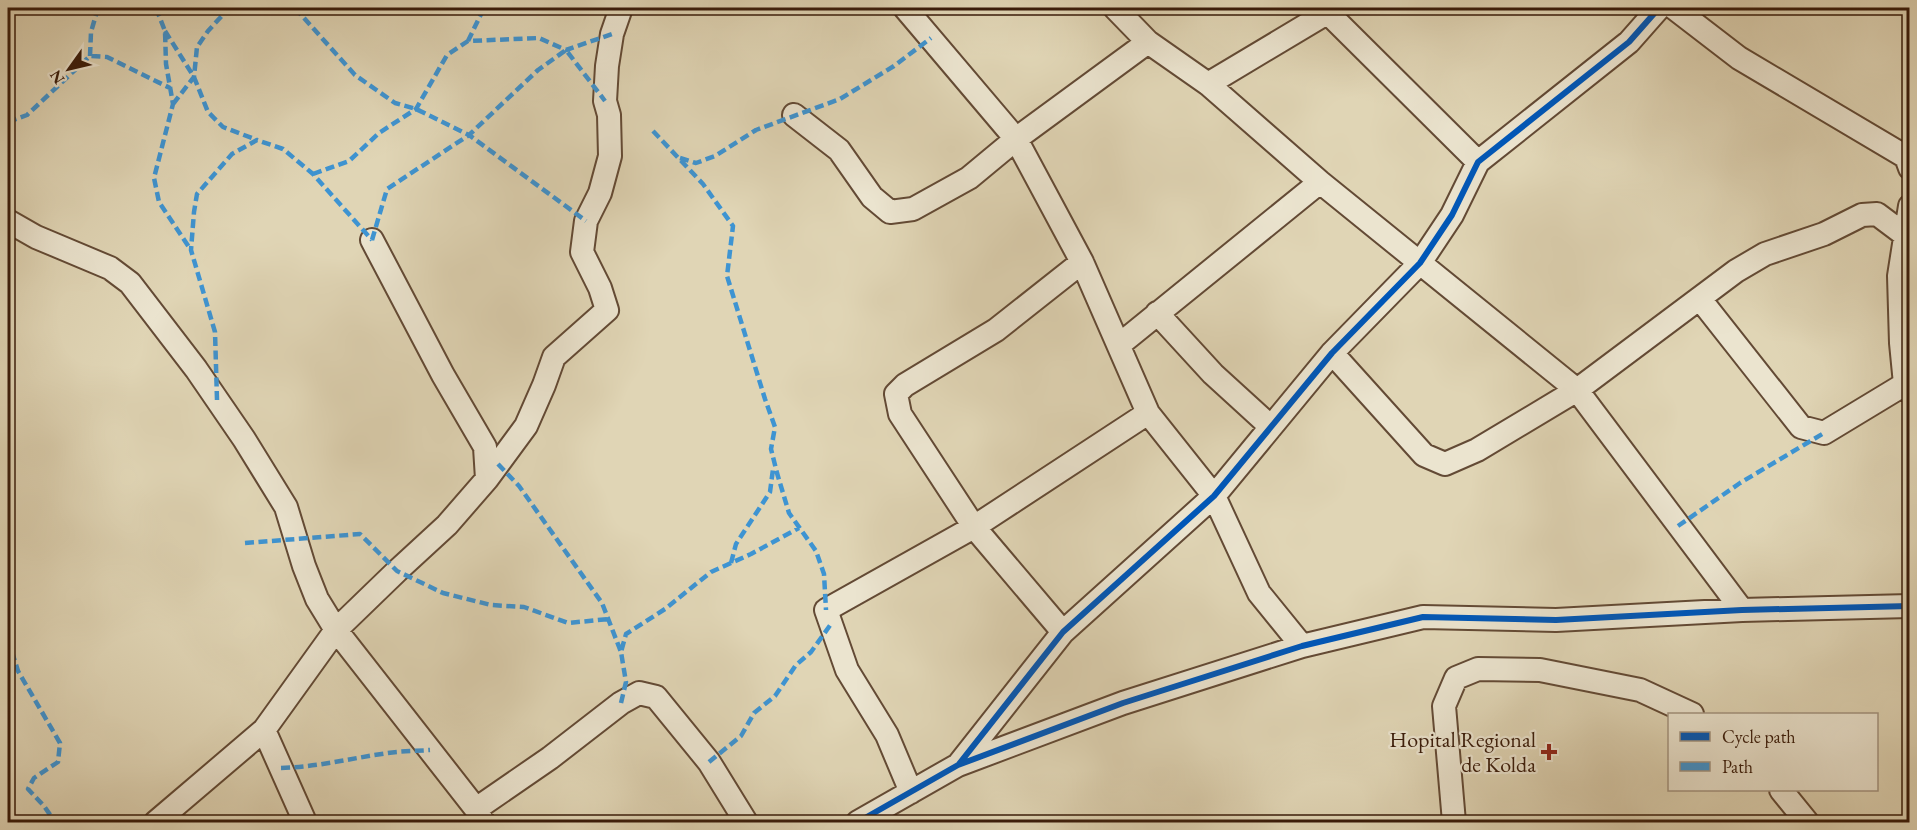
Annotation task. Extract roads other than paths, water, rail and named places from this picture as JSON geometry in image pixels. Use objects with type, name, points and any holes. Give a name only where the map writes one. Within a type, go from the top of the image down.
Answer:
[{"type":"street","points":[[156,822],[264,730],[336,630],[447,525],[487,479],[525,426],[554,357],[607,310],[600,288],[582,252],[586,221],[600,193],[610,156],[609,115],[605,101],[607,66],[612,34],[621,8]]},
{"type":"street","points":[[905,8],[1016,139],[1082,262],[1148,413],[1214,496],[1259,594],[1302,646]]},
{"type":"street","points":[[1116,8],[1148,42],[1208,84],[1320,182],[1577,390],[1742,610]]},
{"type":"street","points":[[958,765],[1063,632],[1214,496],[1332,353],[1420,264],[1452,215],[1478,162],[1629,42],[1659,8]]},
{"type":"street","points":[[1674,8],[1739,58],[1908,158]]},
{"type":"street","points":[[1208,84],[1331,10],[1478,162]]},
{"type":"street","points":[[794,115],[839,150],[872,197],[890,212],[913,209],[969,178],[1016,139],[1148,42]]},
{"type":"street","points":[[1119,345],[1320,182]]},
{"type":"street","points":[[1700,299],[1801,427],[1824,433],[1907,388],[1899,276],[1910,206]]},
{"type":"street","points":[[1332,353],[1424,455],[1445,464],[1477,450],[1577,390],[1736,271],[1765,254],[1824,234],[1862,215],[1877,214],[1905,236]]},
{"type":"street","points":[[8,221],[36,237],[110,268],[130,283],[201,377],[244,439],[286,507],[316,600],[336,630],[479,816],[621,703],[639,693],[656,698],[671,716],[709,762],[746,822]]},
{"type":"street","points":[[372,240],[443,375],[485,447],[487,479]]},
{"type":"street","points":[[1063,632],[974,527],[900,414],[896,394],[905,385],[996,330],[1082,262]]},
{"type":"street","points":[[1157,313],[1213,374],[1271,427]]},
{"type":"street","points":[[910,792],[887,735],[847,670],[826,610],[974,527],[1148,413]]},
{"type":"street","points":[[858,822],[958,765],[1123,703],[1302,646],[1423,617],[1556,620],[1742,610],[1910,606]]},
{"type":"street","points":[[1454,822],[1444,706],[1456,678],[1478,669],[1540,670],[1640,690],[1690,713]]},
{"type":"street","points":[[264,730],[305,822]]},
{"type":"street","points":[[1782,791],[1807,822]]},
{"type":"place","name":"Hopital Regional de Kolda","points":[[1549,752]]}]
